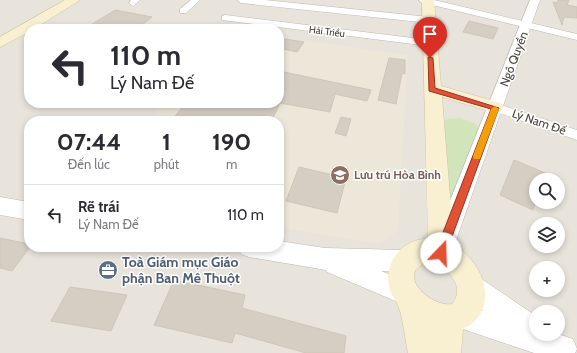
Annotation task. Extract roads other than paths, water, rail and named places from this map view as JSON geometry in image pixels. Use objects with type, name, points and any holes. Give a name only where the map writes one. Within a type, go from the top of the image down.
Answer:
[{"type":"main road","points":[[30,24],[74,0]]},
{"type":"main road","points":[[426,0],[429,20],[441,253]]},
{"type":"main road","points":[[3,39],[24,27]]},
{"type":"main road","name":"Lý Nam Đế","points":[[432,89],[496,108]]},
{"type":"main road","points":[[409,299],[424,313],[437,318],[455,317],[468,308],[472,298],[471,287],[467,276],[460,267],[441,253],[420,251],[411,255],[405,261],[401,270],[401,281],[409,299],[424,353]]},
{"type":"main road","points":[[445,353],[455,317]]},
{"type":"street","points":[[183,11],[196,0]]},
{"type":"street","points":[[426,0],[577,37]]},
{"type":"street","name":"Ngô Quyền","points":[[441,253],[535,0]]},
{"type":"street","points":[[238,4],[429,20]]},
{"type":"street","name":"Hải Triều","points":[[238,4],[224,18],[273,24]]},
{"type":"street","name":"Hải Triều","points":[[284,25],[430,43]]},
{"type":"street","name":"Lý Nam Đế","points":[[496,108],[577,135]]},
{"type":"street","points":[[0,206],[24,210]]},
{"type":"street","points":[[280,252],[324,259],[405,261]]},
{"type":"street","points":[[324,259],[409,299]]},
{"type":"street","points":[[471,287],[529,326]]},
{"type":"street","points":[[455,317],[566,351]]},
{"type":"street","points":[[551,341],[566,351]]},
{"type":"place","name":"Lưu trú Hòa Bình","points":[[340,175]]},
{"type":"place","name":"Toà Giám mục Giáo phận Ban Mê Thuột","points":[[108,270]]}]
